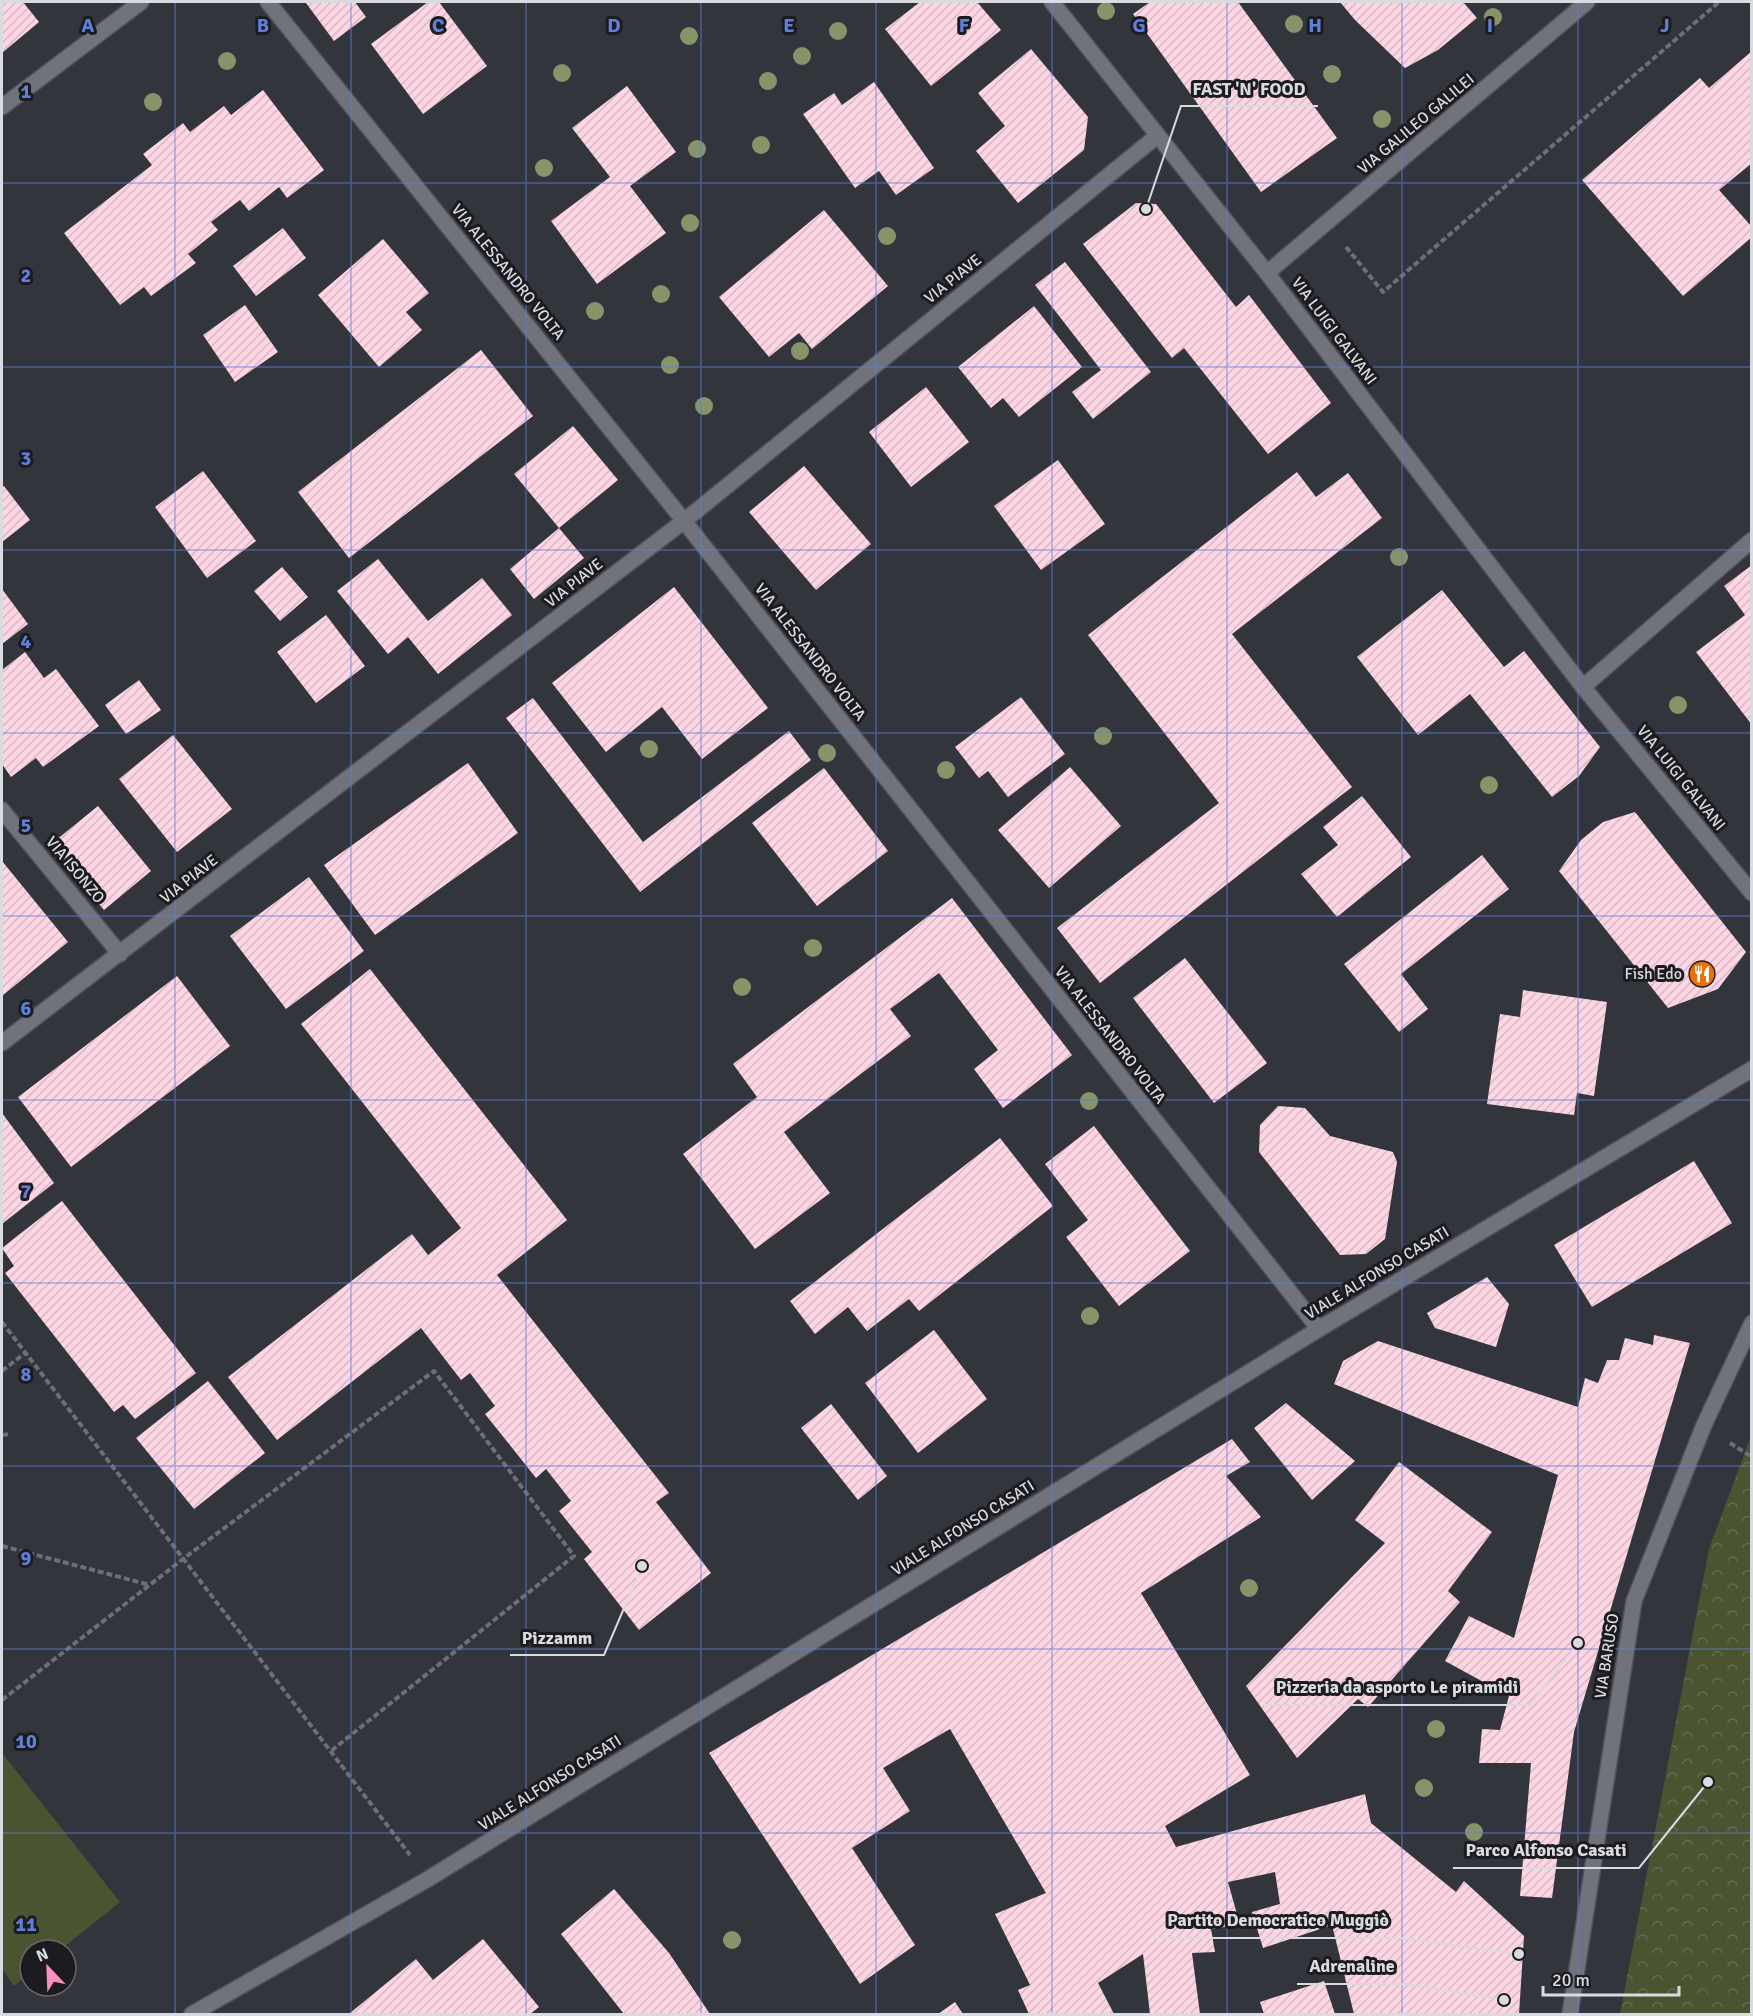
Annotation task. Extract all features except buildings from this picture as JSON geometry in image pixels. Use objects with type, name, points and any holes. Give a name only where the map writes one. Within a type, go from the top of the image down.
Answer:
[{"type":"street","points":[[2,107],[141,2]]},
{"type":"street","name":"VIA ALESSANDRO VOLTA","points":[[268,2],[684,520],[1319,1329]]},
{"type":"street","name":"VIA LUIGI GALVANI","points":[[1052,2],[1267,273],[1583,687],[1752,893]]},
{"type":"street","name":"VIA GALILEO GALILEI","points":[[1267,273],[1581,3]]},
{"type":"street","name":"VIA PIAVE","points":[[2,1043],[684,520],[1157,136]]},
{"type":"street","points":[[1583,687],[1752,540]]},
{"type":"street","name":"VIA ISONZO","points":[[2,810],[120,954]]},
{"type":"street","name":"VIALE ALFONSO CASATI","points":[[196,2014],[428,1879],[1319,1329],[1752,1069]]},
{"type":"street","name":"VIA BARUSO","points":[[1570,2014],[1634,1601],[1704,1425],[1752,1323]]},
{"type":"path","points":[[1327,223],[1383,292],[1719,2]]},
{"type":"path","points":[[2,1323],[428,1879]]},
{"type":"path","points":[[2,1371],[25,1353]]},
{"type":"path","points":[[2,1700],[183,1559],[434,1371],[574,1556],[331,1751]]},
{"type":"path","points":[[2,1435],[10,1434]]},
{"type":"path","points":[[2,1546],[150,1585]]},
{"type":"green space","points":[[1751,1436],[1751,2014],[1620,2014],[1709,1549]]},
{"type":"green space","points":[[2,1753],[120,1902],[75,1938],[18,1938],[18,1983],[14,1986],[2,1969]]},
{"type":"place","name":"FAST 'N' FOOD","points":[[1146,209]]},
{"type":"place","name":"Fish Edo","points":[[1702,974]]},
{"type":"place","name":"Pizzamm","points":[[642,1566]]},
{"type":"place","name":"Pizzeria da asporto Le piramidi","points":[[1578,1643]]},
{"type":"place","name":"Parco Alfonso Casati","points":[[1708,1782]]},
{"type":"place","name":"Partito Democratico Muggiò","points":[[1519,1954]]},
{"type":"place","name":"Adrenaline","points":[[1504,2000]]}]
